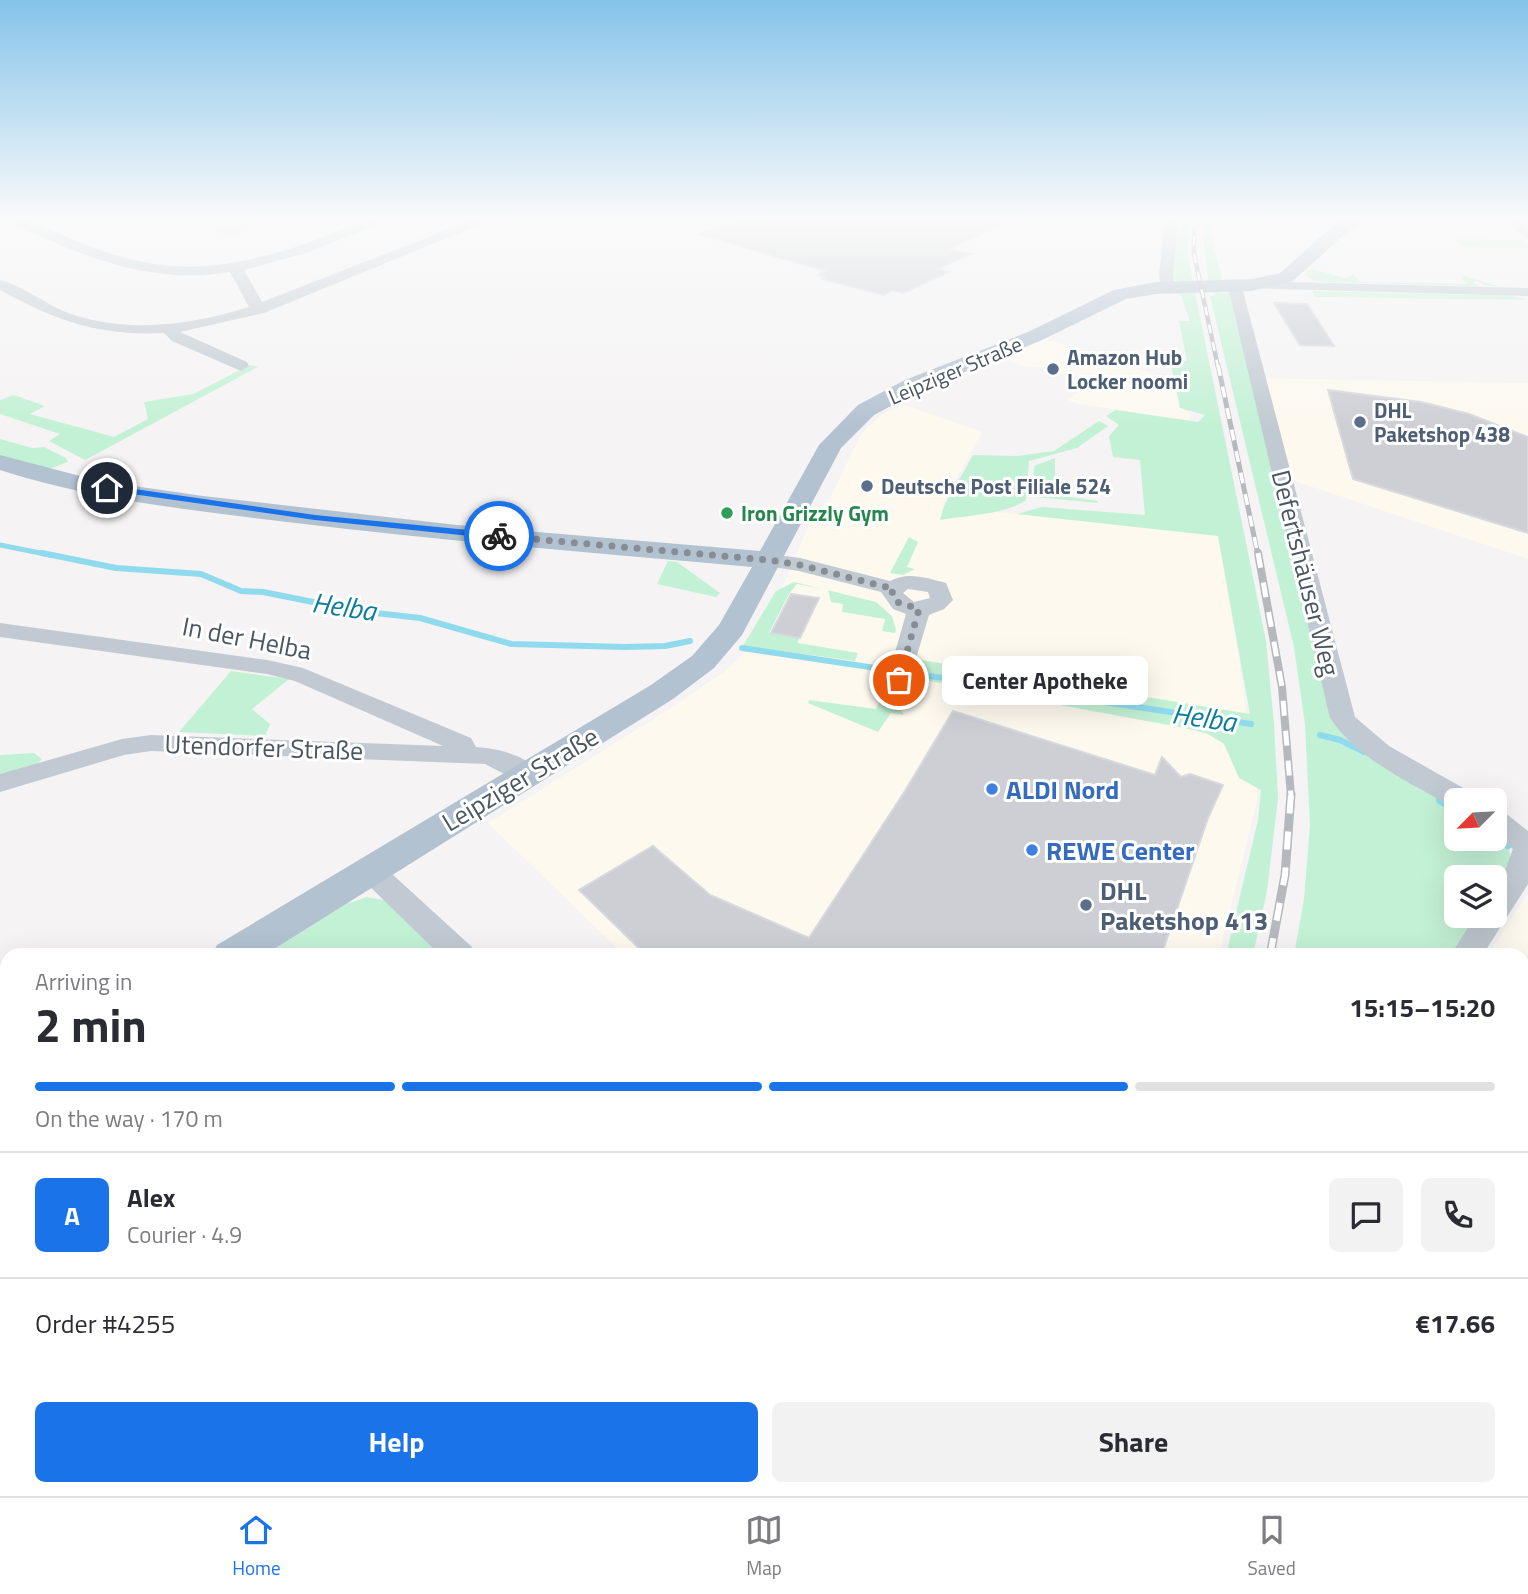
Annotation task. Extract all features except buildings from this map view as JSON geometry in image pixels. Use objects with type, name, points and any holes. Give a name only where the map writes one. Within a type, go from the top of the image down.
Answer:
[{"type":"main road","name":"Leipziger Straße","points":[[244,948],[662,692],[703,662],[732,629],[835,439],[866,410],[913,385],[1035,336],[1113,298],[1138,291],[1175,288]]},
{"type":"main road","points":[[0,462],[89,485],[218,506],[454,532],[768,560]]},
{"type":"street","points":[[8,288],[61,315],[78,320],[129,328],[171,329],[210,325],[259,310],[315,288]]},
{"type":"street","points":[[246,288],[259,310]]},
{"type":"street","name":"Defertshäuser Weg","points":[[1244,288],[1343,718],[1350,729],[1367,742],[1444,789]]},
{"type":"street","points":[[1365,288],[1528,292]]},
{"type":"street","points":[[171,329],[173,335],[178,338],[241,366]]},
{"type":"street","points":[[768,560],[800,565],[894,589],[892,593],[897,602],[919,609],[901,670]]},
{"type":"street","name":"In der Helba","points":[[0,630],[267,667],[303,675],[462,744],[464,754]]},
{"type":"street","name":"Utendorfer Straße","points":[[0,783],[122,747],[151,743],[488,756],[512,765],[528,775]]},
{"type":"street","points":[[1507,833],[1526,853],[1518,876],[1507,892]]},
{"type":"street","points":[[370,870],[453,948]]},
{"type":"street","points":[[1470,948],[1483,928]]},
{"type":"shaded area","points":[[1046,339],[1175,381],[1180,408],[1189,412],[1191,421],[1079,404],[1067,400],[1095,382],[1045,367],[1027,367],[999,358]]},
{"type":"shaded area","points":[[1262,378],[1528,383],[1528,559],[1286,478]]},
{"type":"shaded area","points":[[902,404],[982,432],[942,506],[1218,536],[1258,797],[1221,948],[617,948],[488,823],[671,708],[724,672],[739,658],[755,637],[779,595],[813,515],[831,496],[858,440],[867,427]]},
{"type":"shaded area","points":[[1528,893],[1528,948],[1493,948]]},
{"type":"green space","points":[[1312,291],[1512,296],[1528,300],[1315,297]]},
{"type":"green space","points":[[1195,292],[1266,641],[1278,798],[1267,891],[1255,948],[1228,948],[1258,820],[1261,790],[1239,778],[1224,744],[1208,734],[1185,728],[918,679],[921,660],[1250,714],[1218,536],[1017,514],[1042,507],[1145,515],[1140,460],[1113,457],[1109,436],[1119,425],[1106,416],[1116,410],[1198,422],[1205,415],[1180,408],[1170,360],[1187,361],[1179,321],[1190,321],[1180,293]]},
{"type":"green space","points":[[1213,292],[1230,293],[1331,710],[1444,795],[1444,851],[1507,851],[1507,845],[1510,852],[1507,870],[1507,865],[1444,865],[1444,928],[1469,928],[1456,948],[1295,948],[1304,899],[1310,825],[1305,724],[1294,647],[1210,296],[1214,296]]},
{"type":"green space","points":[[250,365],[258,367],[85,460],[49,441],[60,434],[0,414],[0,400],[14,395],[45,406],[30,414],[114,437],[148,419],[144,402],[193,394]]},
{"type":"green space","points":[[1099,421],[1108,426],[1077,448],[1029,461],[1026,500],[1018,505],[940,520],[944,506],[973,455],[1017,456],[1054,451]]},
{"type":"green space","points":[[0,439],[32,448],[44,447],[66,458],[68,462],[46,470],[0,456]]},
{"type":"green space","points":[[1055,458],[1055,495],[1098,503],[1036,497],[1033,492],[1034,466]]},
{"type":"green space","points":[[909,537],[918,542],[907,567],[915,569],[903,575],[890,573]]},
{"type":"green space","points":[[668,561],[677,562],[720,593],[716,597],[657,584]]},
{"type":"green space","points":[[794,582],[822,589],[797,584],[769,633],[799,638],[798,643],[858,653],[855,661],[743,646],[776,591]]},
{"type":"green space","points":[[828,590],[876,602],[892,616],[895,633],[882,631],[885,619],[842,612],[843,604],[831,602]]},
{"type":"green space","points":[[231,671],[289,679],[252,709],[270,724],[265,736],[179,732]]},
{"type":"green space","points":[[881,698],[896,703],[904,715],[891,713],[878,732],[808,703],[809,700],[876,709]]},
{"type":"green space","points":[[34,753],[42,759],[37,764],[0,776],[0,755]]},
{"type":"green space","points":[[367,897],[388,901],[437,948],[276,948],[346,904]]},
{"type":"waterway","name":"Helba","points":[[0,545],[50,555]]},
{"type":"waterway","name":"Helba","points":[[42,553],[116,568],[201,574],[241,591],[263,592],[358,611],[420,618],[511,644],[625,647],[665,646],[690,641]]},
{"type":"waterway","name":"Helba","points":[[742,648],[1251,724]]},
{"type":"waterway","name":"Helba","points":[[1320,735],[1340,740],[1364,752]]},
{"type":"waterway","name":"Helba","points":[[1440,800],[1444,802]]},
{"type":"railway","points":[[1201,288],[1218,367]]},
{"type":"railway","points":[[1218,365],[1258,555]]},
{"type":"railway","points":[[1258,553],[1282,687],[1291,795]]},
{"type":"railway","points":[[1271,948],[1285,875],[1291,795]]},
{"type":"way so far","points":[[499,536],[768,560],[800,565],[894,589],[893,598],[897,602],[904,607],[919,609],[899,680]]},
{"type":"place","name":"Amazon Hub Locker noomi","points":[[1053,369]]},
{"type":"place","name":"DHL Paketshop 438","points":[[1360,422]]},
{"type":"place","name":"Deutsche Post Filiale 524","points":[[867,486]]},
{"type":"place","name":"Iron Grizzly Gym","points":[[727,513]]},
{"type":"place","name":"Center Apotheke","points":[[899,680]]},
{"type":"place","name":"ALDI Nord","points":[[992,789]]},
{"type":"place","name":"REWE Center","points":[[1032,850]]},
{"type":"place","name":"DHL Paketshop 413","points":[[1086,905]]},
{"type":"route","points":[[107,488],[315,518],[499,536]]}]
